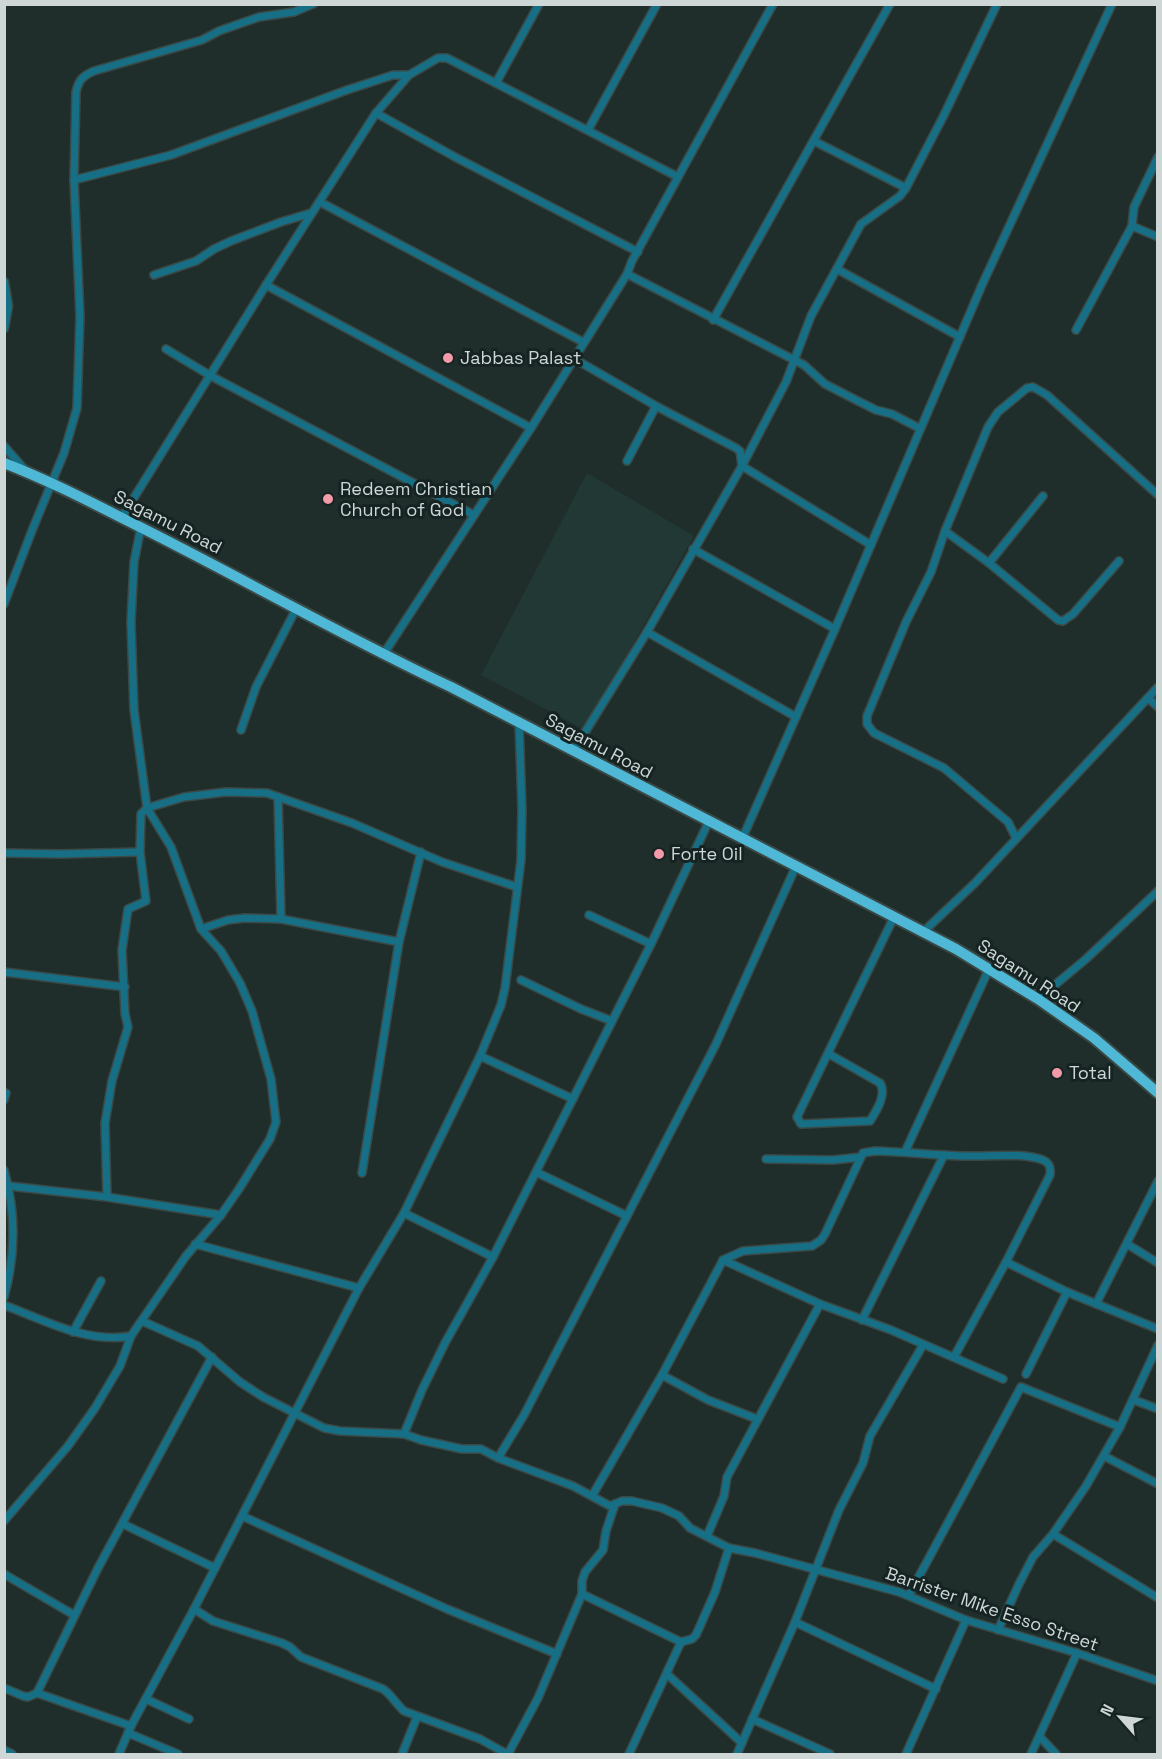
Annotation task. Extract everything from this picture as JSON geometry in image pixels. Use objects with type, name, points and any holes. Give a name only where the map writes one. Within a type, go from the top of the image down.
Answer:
[{"type":"highway","name":"Sagamu Road","points":[[4,463],[51,482],[122,517],[383,655],[574,750],[923,932],[1038,999],[1094,1038],[1158,1093]]},
{"type":"street","points":[[4,604],[64,453],[77,408],[80,316],[74,180],[78,83],[83,76],[94,71],[202,40],[219,31],[259,18],[294,12],[313,4]]},
{"type":"street","points":[[496,83],[539,4]]},
{"type":"street","points":[[588,130],[657,4]]},
{"type":"street","points":[[383,655],[531,428],[627,274],[773,4]]},
{"type":"street","points":[[713,320],[890,4]]},
{"type":"street","points":[[574,750],[647,632],[775,406],[811,316],[861,224],[900,196],[906,188],[998,4]]},
{"type":"street","points":[[742,839],[871,545],[981,285],[1112,4]]},
{"type":"street","points":[[122,517],[311,213],[376,113],[409,75],[442,57],[678,177]]},
{"type":"street","points":[[74,180],[171,155],[347,90],[393,75],[409,75]]},
{"type":"street","points":[[376,113],[455,157],[638,252]]},
{"type":"street","points":[[814,141],[906,188]]},
{"type":"street","points":[[1076,330],[1132,226],[1134,207],[1158,157]]},
{"type":"street","points":[[320,202],[583,342]]},
{"type":"street","points":[[154,275],[196,261],[231,241],[311,213]]},
{"type":"street","points":[[1132,226],[1158,237]]},
{"type":"street","points":[[837,270],[960,337]]},
{"type":"street","points":[[627,274],[804,366],[820,380],[846,395],[919,428]]},
{"type":"street","points":[[4,282],[8,306],[4,328]]},
{"type":"street","points":[[266,285],[531,428]]},
{"type":"street","points":[[166,349],[211,376],[474,515]]},
{"type":"street","points":[[573,358],[740,451],[742,466]]},
{"type":"street","points":[[1016,838],[1008,822],[944,768],[874,733],[867,724],[867,716],[906,622],[931,572],[945,531],[988,427],[998,411],[1027,388],[1033,387],[1047,395],[1158,495]]},
{"type":"street","points":[[627,461],[656,406]]},
{"type":"street","points":[[4,446],[27,472]]},
{"type":"street","points":[[742,466],[871,545]]},
{"type":"street","points":[[989,563],[1043,496]]},
{"type":"street","points":[[4,1521],[68,1446],[95,1408],[120,1366],[131,1336],[195,1244],[221,1215],[270,1139],[276,1122],[272,1079],[252,1011],[240,983],[221,951],[201,929],[171,847],[147,808],[134,710],[131,622],[134,562],[141,527]]},
{"type":"street","points":[[945,531],[989,563],[1052,617],[1063,621],[1073,614],[1119,561]]},
{"type":"street","points":[[693,549],[835,628]]},
{"type":"street","points":[[241,730],[256,687],[296,609]]},
{"type":"street","points":[[647,632],[796,717]]},
{"type":"street","points":[[923,932],[975,883],[1158,687]]},
{"type":"street","points":[[1148,698],[1158,707]]},
{"type":"street","points":[[118,1755],[359,1288],[404,1213],[480,1056],[501,1005],[521,860],[519,722]]},
{"type":"street","points":[[106,1197],[105,1123],[112,1081],[128,1027],[125,1014],[122,950],[126,914],[132,906],[146,901],[140,852],[140,822],[141,814],[147,808],[184,797],[226,792],[267,793],[352,824],[442,862],[517,887]]},
{"type":"street","points":[[278,797],[281,919]]},
{"type":"street","points":[[404,1434],[445,1343],[573,1099],[651,944],[709,821]]},
{"type":"street","points":[[1008,822],[1028,826]]},
{"type":"street","points":[[4,853],[140,852]]},
{"type":"street","points":[[362,1173],[399,942],[421,852]]},
{"type":"street","points":[[498,1458],[524,1415],[716,1044],[796,867]]},
{"type":"street","points":[[1038,999],[1086,959],[1158,891]]},
{"type":"street","points":[[589,915],[651,944]]},
{"type":"street","points":[[829,1054],[880,1083],[883,1095],[870,1121],[801,1124],[797,1117],[894,917]]},
{"type":"street","points":[[201,929],[228,920],[281,919],[399,942]]},
{"type":"street","points":[[905,1152],[989,969]]},
{"type":"street","points":[[4,972],[125,987]]},
{"type":"street","points":[[521,980],[612,1021]]},
{"type":"street","points":[[480,1056],[573,1099]]},
{"type":"street","points":[[142,1321],[198,1347],[240,1382],[263,1397],[324,1428],[404,1434],[462,1449],[481,1449],[498,1458],[573,1486],[592,1496],[662,1375],[723,1260],[743,1251],[817,1244],[825,1234],[863,1154],[868,1151],[1013,1156],[1045,1161],[1051,1168],[1050,1175],[954,1357]]},
{"type":"street","points":[[862,1320],[944,1155]]},
{"type":"street","points":[[766,1159],[833,1160],[861,1157]]},
{"type":"street","points":[[4,1170],[13,1212],[14,1240],[4,1297]]},
{"type":"street","points":[[536,1172],[627,1216]]},
{"type":"street","points":[[1096,1304],[1158,1181]]},
{"type":"street","points":[[9,1186],[106,1197],[221,1215]]},
{"type":"street","points":[[404,1213],[492,1257]]},
{"type":"street","points":[[195,1244],[359,1288]]},
{"type":"street","points":[[1127,1244],[1157,1262]]},
{"type":"street","points":[[723,1260],[820,1304],[891,1330],[1004,1378]]},
{"type":"street","points":[[1006,1262],[1067,1292],[1158,1329]]},
{"type":"street","points":[[73,1332],[101,1281]]},
{"type":"street","points":[[1026,1374],[1067,1292]]},
{"type":"street","points":[[707,1536],[724,1496],[727,1477],[820,1304]]},
{"type":"street","points":[[4,1305],[73,1332],[111,1338],[131,1336]]},
{"type":"street","points":[[737,1755],[795,1622],[839,1510],[863,1462],[870,1436],[923,1345]]},
{"type":"street","points":[[998,1630],[1033,1557],[1053,1534],[1104,1456],[1134,1400],[1158,1345]]},
{"type":"street","points":[[4,1688],[28,1697],[37,1693],[74,1615],[212,1357]]},
{"type":"street","points":[[662,1375],[708,1400],[757,1419]]},
{"type":"street","points":[[909,1595],[1021,1387],[1120,1427]]},
{"type":"street","points":[[1134,1400],[1158,1409]]},
{"type":"street","points":[[1104,1456],[1158,1484]]},
{"type":"street","name":"Barrister Mike Esso Street","points":[[592,1496],[610,1506],[632,1501],[662,1508],[679,1516],[690,1528],[729,1548],[909,1595],[966,1620],[1077,1653],[1158,1682]]},
{"type":"street","points":[[194,1609],[213,1621],[282,1643],[291,1647],[301,1657],[383,1689],[389,1692],[395,1703],[404,1711],[480,1739],[508,1755],[538,1698],[557,1654],[582,1594],[585,1572],[603,1550],[606,1531],[616,1503]]},
{"type":"street","points":[[242,1516],[447,1609],[557,1654]]},
{"type":"street","points":[[123,1524],[215,1569]]},
{"type":"street","points":[[1053,1534],[1158,1598]]},
{"type":"street","points":[[582,1594],[681,1642],[692,1639],[696,1635],[715,1592],[729,1548]]},
{"type":"street","points":[[4,1574],[74,1615]]},
{"type":"street","points":[[906,1755],[966,1620]]},
{"type":"street","points":[[795,1622],[936,1689]]},
{"type":"street","points":[[628,1755],[681,1642]]},
{"type":"street","points":[[1031,1755],[1077,1653]]},
{"type":"street","points":[[667,1674],[742,1743]]},
{"type":"street","points":[[37,1693],[130,1730],[178,1755]]},
{"type":"street","points":[[146,1699],[189,1719]]},
{"type":"street","points":[[402,1755],[417,1717]]},
{"type":"street","points":[[752,1719],[830,1755]]},
{"type":"street","points":[[1040,1737],[1056,1755]]},
{"type":"street","points":[[4,1750],[12,1755]]},
{"type":"shaded area","points":[[587,473],[694,536],[585,730],[481,675]]},
{"type":"place","name":"Jabbas Palast","points":[[448,358]]},
{"type":"place","name":"Redeem Christian Church of God","points":[[328,499]]},
{"type":"place","name":"Forte Oil","points":[[659,854]]},
{"type":"place","name":"Total","points":[[1057,1073]]}]
